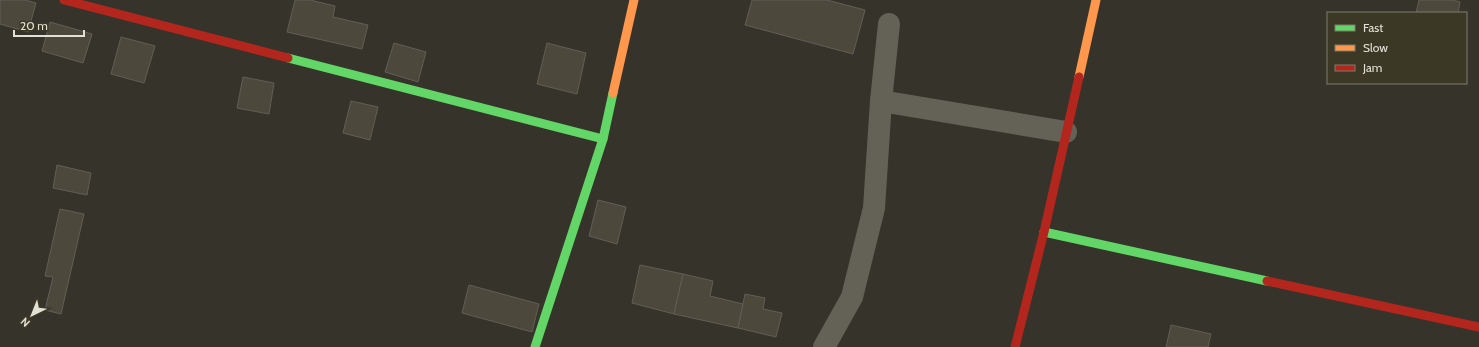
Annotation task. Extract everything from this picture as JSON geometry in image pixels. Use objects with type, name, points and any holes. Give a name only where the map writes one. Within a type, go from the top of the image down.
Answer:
[{"type":"street","points":[[64,0],[603,139]]},
{"type":"street","points":[[535,347],[603,139],[634,0]]},
{"type":"street","points":[[1015,347],[1044,232],[1096,0]]},
{"type":"street","points":[[824,347],[852,297],[874,208],[881,101],[889,24]]},
{"type":"street","points":[[881,101],[1066,132]]},
{"type":"street","points":[[1044,232],[1479,327]]},
{"type":"building","points":[[0,0],[25,0],[36,3],[28,32],[0,24]]},
{"type":"building","points":[[295,0],[310,0],[335,6],[333,17],[368,25],[362,49],[287,32]]},
{"type":"building","points":[[752,0],[827,0],[865,10],[853,54],[745,25]]},
{"type":"building","points":[[1419,0],[1453,0],[1460,2],[1458,12],[1416,12]]},
{"type":"building","points":[[50,22],[92,34],[83,63],[42,51]]},
{"type":"building","points":[[121,37],[155,46],[144,83],[111,74]]},
{"type":"building","points":[[394,43],[426,52],[418,82],[385,72]]},
{"type":"building","points":[[547,43],[586,53],[577,94],[537,84]]},
{"type":"building","points":[[243,77],[274,83],[269,114],[237,108]]},
{"type":"building","points":[[351,101],[378,107],[370,140],[343,133]]},
{"type":"building","points":[[57,165],[91,173],[87,195],[53,188]]},
{"type":"building","points":[[598,200],[626,207],[617,244],[589,236]]},
{"type":"building","points":[[60,209],[84,214],[61,314],[45,310],[53,277],[45,276]]},
{"type":"building","points":[[640,265],[683,274],[674,314],[632,303]]},
{"type":"building","points":[[683,274],[713,281],[710,296],[743,304],[738,328],[674,314]]},
{"type":"building","points":[[469,285],[539,304],[532,332],[462,313]]},
{"type":"building","points":[[745,294],[765,298],[763,309],[782,313],[776,337],[738,328]]},
{"type":"building","points":[[1171,325],[1211,334],[1208,347],[1166,347]]},
{"type":"traffic: fast","points":[[288,58],[603,139]]},
{"type":"traffic: fast","points":[[535,347],[603,139],[613,93]]},
{"type":"traffic: fast","points":[[1044,232],[1267,281]]},
{"type":"traffic: slow","points":[[613,93],[634,0]]},
{"type":"traffic: slow","points":[[1079,77],[1096,0]]},
{"type":"traffic: jam","points":[[64,0],[288,58]]},
{"type":"traffic: jam","points":[[1015,347],[1044,232],[1079,77]]},
{"type":"traffic: jam","points":[[1267,281],[1479,327]]}]
